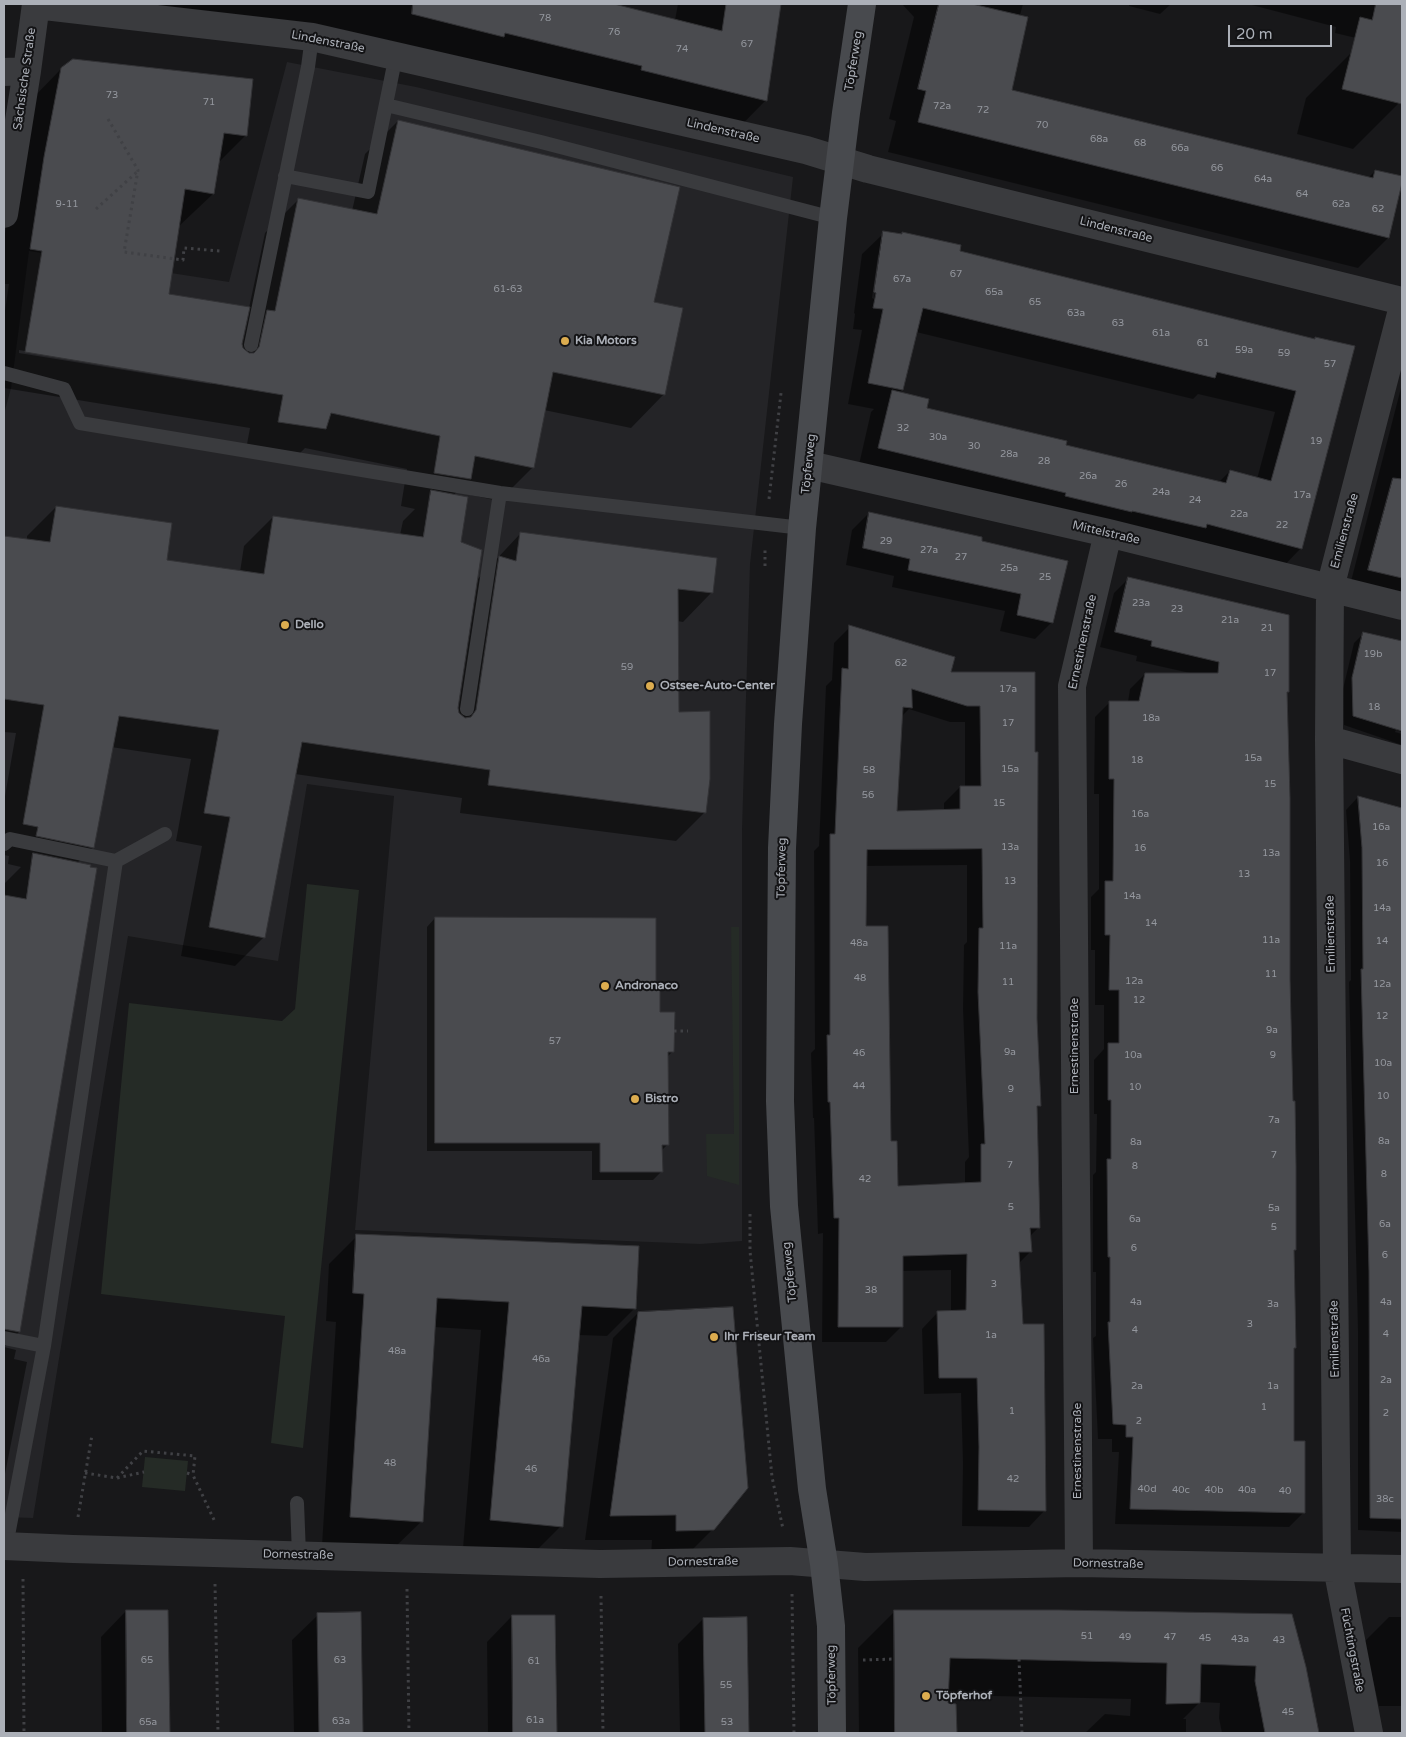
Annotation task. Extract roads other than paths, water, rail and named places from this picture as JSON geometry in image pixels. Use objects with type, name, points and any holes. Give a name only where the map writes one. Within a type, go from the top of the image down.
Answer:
[{"type":"main road","name":"Töpferweg","points":[[832,1733],[831,1626],[824,1564],[812,1489],[784,1206],[780,1101],[782,848],[788,724],[802,528],[833,218],[862,4]]},
{"type":"street","name":"Lindenstraße","points":[[36,4],[312,37],[396,55],[806,150],[878,172],[1402,301]]},
{"type":"street","name":"Sächsische Straße","points":[[4,214],[15,72],[36,4]]},
{"type":"street","name":"Emilienstraße","points":[[1337,1567],[1330,588],[1402,310]]},
{"type":"street","name":"Mittelstraße","points":[[809,465],[1108,533],[1402,606]]},
{"type":"street","name":"Ernestinenstraße","points":[[1079,1563],[1072,686],[1108,533]]},
{"type":"street","points":[[1330,740],[1402,760]]},
{"type":"street","name":"Dornestraße","points":[[11,1546],[222,1554],[299,1554],[600,1564],[790,1561],[865,1567],[1079,1563],[1402,1569]]},
{"type":"street","name":"Füchtingstraße","points":[[1337,1567],[1369,1733]]},
{"type":"lane","points":[[251,345],[312,37]]},
{"type":"lane","points":[[285,176],[368,192],[396,55]]},
{"type":"lane","points":[[386,105],[541,142],[833,218]]},
{"type":"lane","points":[[4,373],[64,389],[80,423],[500,493],[802,528]]},
{"type":"lane","points":[[467,709],[500,493]]},
{"type":"lane","points":[[4,844],[10,839],[116,861],[165,834]]},
{"type":"lane","points":[[11,1546],[44,1346],[116,861]]},
{"type":"lane","points":[[4,1338],[44,1346]]},
{"type":"lane","points":[[297,1504],[299,1554]]},
{"type":"place","name":"Kia Motors","points":[[565,341]]},
{"type":"place","name":"Dello","points":[[285,625]]},
{"type":"place","name":"Ostsee-Auto-Center","points":[[650,686]]},
{"type":"place","name":"Andronaco","points":[[605,986]]},
{"type":"place","name":"Bistro","points":[[635,1099]]},
{"type":"place","name":"Ihr Friseur Team","points":[[714,1337]]},
{"type":"place","name":"Töpferhof","points":[[926,1696]]}]
